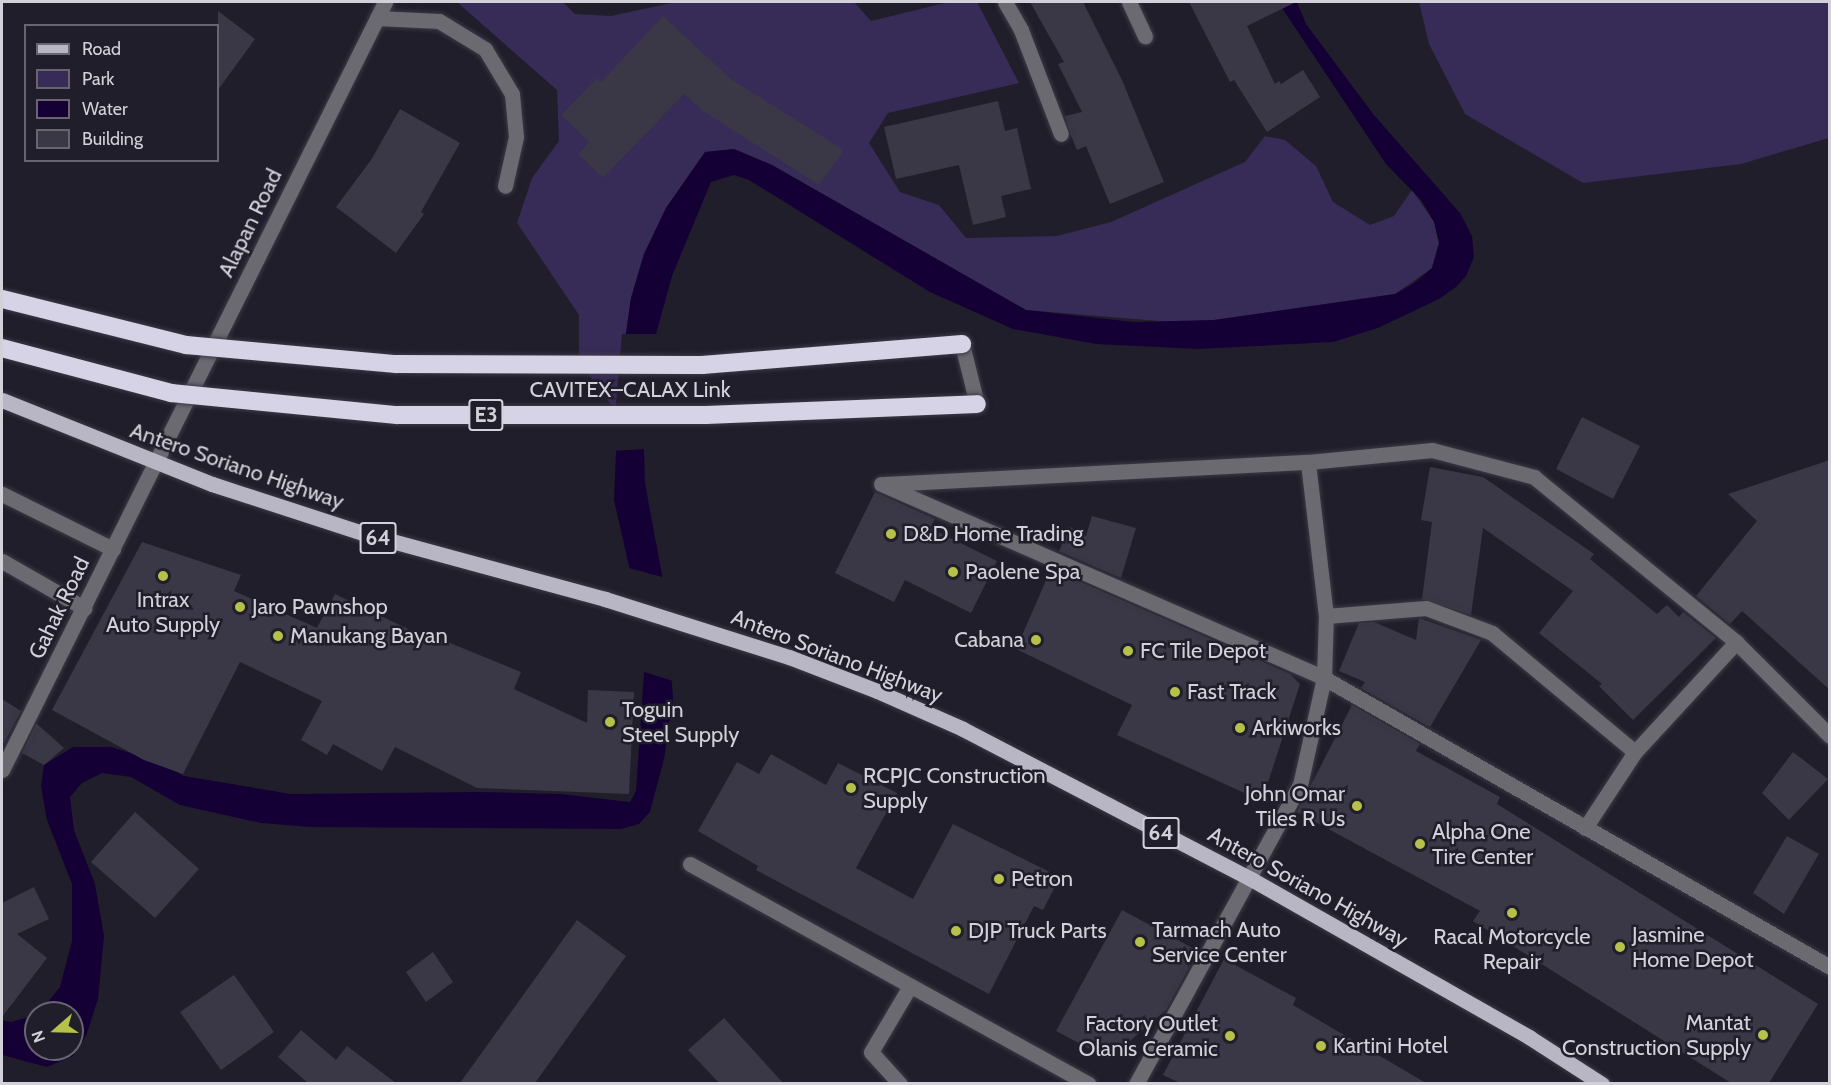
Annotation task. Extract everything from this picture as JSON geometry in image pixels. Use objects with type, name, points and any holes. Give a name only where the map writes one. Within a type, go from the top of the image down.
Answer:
[{"type":"highway","name":"CAVITEX–CALAX Link","points":[[2,299],[186,345],[396,364],[702,364],[962,344]]},
{"type":"highway","name":"CAVITEX–CALAX Link","points":[[2,348],[171,393],[397,415],[706,415],[977,404]]},
{"type":"main road","name":"Antero Soriano Highway","points":[[2,400],[155,464],[366,534],[605,599],[789,657],[963,729],[1251,879],[1529,1037],[1602,1083]]},
{"type":"street","name":"Alapan Road","points":[[155,464],[385,2]]},
{"type":"street","points":[[1005,2],[1021,30],[1061,134]]},
{"type":"street","points":[[1129,2],[1145,36]]},
{"type":"street","points":[[377,18],[439,21],[485,49],[512,94],[516,137],[505,186]]},
{"type":"street","points":[[962,344],[977,404]]},
{"type":"street","points":[[1830,736],[1736,642],[1534,477],[1432,450],[1308,462],[881,484],[1324,678],[1830,967]]},
{"type":"street","points":[[1136,1083],[1251,879],[1300,785],[1324,678],[1326,616],[1308,462]]},
{"type":"street","name":"Gahak Road","points":[[2,770],[155,464]]},
{"type":"street","points":[[2,494],[113,549]]},
{"type":"street","points":[[2,561],[84,608]]},
{"type":"street","points":[[1326,616],[1426,608],[1492,633],[1635,752]]},
{"type":"street","points":[[1585,828],[1635,752],[1736,642]]},
{"type":"street","points":[[690,864],[1088,1083]]},
{"type":"street","points":[[900,1083],[871,1052],[910,986]]},
{"type":"green space","points":[[457,2],[563,2],[575,14],[611,16],[676,2],[854,2],[871,21],[949,2],[977,2],[1019,83],[888,113],[869,143],[900,192],[939,205],[966,238],[1057,236],[1111,222],[1245,162],[1265,136],[1285,140],[1316,166],[1333,202],[1370,225],[1394,216],[1412,190],[1434,222],[1439,243],[1432,268],[1395,294],[1214,320],[1171,322],[1026,310],[772,165],[734,149],[705,152],[666,208],[644,254],[631,298],[617,413],[579,361],[579,315],[517,223],[532,178],[559,141],[557,90]]},
{"type":"green space","points":[[1419,2],[1829,2],[1829,138],[1741,164],[1583,183],[1465,114],[1429,44]]},
{"type":"water","points":[[1278,2],[1297,2],[1306,24],[1374,115],[1460,213],[1472,236],[1474,257],[1466,276],[1456,287],[1439,299],[1378,328],[1333,342],[1197,349],[1096,344],[1013,329],[930,292],[749,180],[734,175],[711,182],[672,276],[647,367],[643,418],[645,483],[667,602],[673,699],[664,759],[650,812],[639,824],[621,829],[309,827],[261,823],[180,805],[131,777],[102,773],[82,783],[70,797],[74,830],[95,884],[104,936],[98,999],[84,1039],[84,1001],[49,1001],[60,987],[72,941],[72,884],[47,820],[41,786],[44,765],[73,747],[111,747],[154,760],[184,776],[291,794],[478,792],[561,794],[630,802],[636,791],[644,672],[638,606],[614,500],[619,380],[631,298],[644,254],[666,208],[705,152],[734,149],[772,165],[1026,310],[1134,322],[1214,320],[1395,294],[1414,283],[1432,268],[1439,243],[1434,222],[1421,200],[1386,164]]},
{"type":"water","points":[[24,1018],[24,1061],[2,1055],[2,1020],[11,1022]]},
{"type":"water","points":[[24,1061],[61,1061],[47,1067]]},
{"type":"pier","points":[[622,334],[658,334],[650,368],[647,449],[612,451]]},
{"type":"pier","points":[[625,567],[666,578],[676,682],[641,671],[635,607]]},
{"type":"building","points":[[1030,2],[1083,2],[1122,80],[1164,182],[1110,204],[1086,146],[1077,150],[1070,133],[1065,116],[1082,112],[1058,64],[1064,62]]},
{"type":"building","points":[[1189,2],[1296,2],[1247,26],[1275,84],[1279,81],[1281,84],[1303,70],[1320,97],[1267,132],[1234,80],[1230,82]]},
{"type":"building","points":[[218,11],[255,39],[219,89],[219,24]]},
{"type":"building","points":[[663,16],[731,79],[844,150],[819,185],[703,111],[684,94],[603,178],[578,154],[589,142],[561,115],[597,78],[601,82]]},
{"type":"building","points":[[998,101],[1005,131],[1017,128],[1031,189],[1001,196],[1006,217],[973,225],[959,165],[896,179],[884,127]]},
{"type":"building","points":[[400,109],[460,143],[421,212],[424,214],[396,253],[336,207],[371,160]]},
{"type":"building","points":[[1582,417],[1640,446],[1613,499],[1556,469]]},
{"type":"building","points":[[1830,460],[1830,690],[1742,611],[1730,624],[1696,596],[1757,521],[1728,494]]},
{"type":"building","points":[[1430,467],[1483,477],[1594,554],[1590,559],[1657,614],[1667,605],[1679,617],[1683,612],[1716,638],[1633,720],[1599,686],[1602,684],[1539,633],[1573,591],[1483,528],[1471,615],[1422,599],[1432,522],[1421,520]]},
{"type":"building","points":[[875,492],[935,519],[930,528],[997,561],[971,613],[905,580],[894,602],[835,573]]},
{"type":"building","points":[[1092,516],[1136,528],[1121,578],[1059,551],[1070,527],[1086,536]]},
{"type":"building","points":[[142,542],[241,575],[234,591],[317,628],[335,594],[431,640],[433,636],[521,672],[514,689],[587,723],[588,690],[634,692],[629,794],[477,788],[395,747],[382,771],[333,744],[327,755],[301,740],[322,701],[240,662],[183,774],[144,760],[52,710]]},
{"type":"building","points":[[1051,569],[1290,674],[1300,684],[1262,801],[1117,735],[1132,705],[1016,649]]},
{"type":"building","points":[[1419,618],[1481,640],[1430,727],[1361,688],[1365,682],[1339,671],[1359,623],[1374,622],[1416,640]]},
{"type":"building","points":[[2,699],[21,711],[4,743],[2,742]]},
{"type":"building","points":[[1352,705],[1420,744],[1416,751],[1500,797],[1497,804],[1818,1004],[1769,1083],[1731,1083],[1473,921],[1480,911],[1297,812]]},
{"type":"building","points":[[36,723],[64,748],[44,765],[22,753]]},
{"type":"building","points":[[1793,752],[1828,779],[1789,820],[1762,793]]},
{"type":"building","points":[[771,754],[826,785],[838,763],[897,793],[856,868],[913,899],[953,824],[1060,877],[1043,910],[1034,906],[989,994],[756,870],[758,866],[698,831],[737,762],[759,774]]},
{"type":"building","points":[[135,812],[199,869],[155,918],[91,862]]},
{"type":"building","points":[[1787,836],[1819,854],[1784,914],[1753,893]]},
{"type":"building","points":[[34,887],[49,919],[17,934],[47,958],[2,1017],[2,903]]},
{"type":"building","points":[[1122,910],[1198,951],[1166,1010],[1109,1059],[1056,1031]]},
{"type":"building","points":[[577,920],[626,956],[535,1083],[460,1083]]},
{"type":"building","points":[[433,952],[453,982],[426,1002],[406,972]]},
{"type":"building","points":[[1224,959],[1296,998],[1293,1005],[1426,1083],[1180,1083],[1163,1075]]},
{"type":"building","points":[[234,975],[274,1032],[221,1070],[180,1012]]},
{"type":"building","points":[[724,1018],[783,1083],[719,1083],[688,1050]]},
{"type":"building","points":[[301,1030],[336,1060],[347,1046],[396,1083],[308,1083],[278,1057]]},
{"type":"place","name":"D&D Home Trading","points":[[891,534]]},
{"type":"place","name":"Paolene Spa","points":[[953,572]]},
{"type":"place","name":"Intrax Auto Supply","points":[[163,576]]},
{"type":"place","name":"Jaro Pawnshop","points":[[240,607]]},
{"type":"place","name":"Manukang Bayan","points":[[278,636]]},
{"type":"place","name":"Cabana","points":[[1036,640]]},
{"type":"place","name":"FC Tile Depot","points":[[1128,651]]},
{"type":"place","name":"Fast Track","points":[[1175,692]]},
{"type":"place","name":"Toguin Steel Supply","points":[[610,722]]},
{"type":"place","name":"Arkiworks","points":[[1240,728]]},
{"type":"place","name":"RCPJC Construction Supply","points":[[851,788]]},
{"type":"place","name":"John Omar Tiles R Us","points":[[1357,806]]},
{"type":"place","name":"Alpha One Tire Center","points":[[1420,844]]},
{"type":"place","name":"Petron","points":[[999,879]]},
{"type":"place","name":"Racal Motorcycle Repair","points":[[1512,913]]},
{"type":"place","name":"DJP Truck Parts","points":[[956,931]]},
{"type":"place","name":"Tarmach Auto Service Center","points":[[1140,942]]},
{"type":"place","name":"Jasmine Home Depot","points":[[1620,947]]},
{"type":"place","name":"Mantat Construction Supply","points":[[1763,1035]]},
{"type":"place","name":"Factory Outlet Olanis Ceramic","points":[[1230,1036]]},
{"type":"place","name":"Kartini Hotel","points":[[1321,1046]]}]
